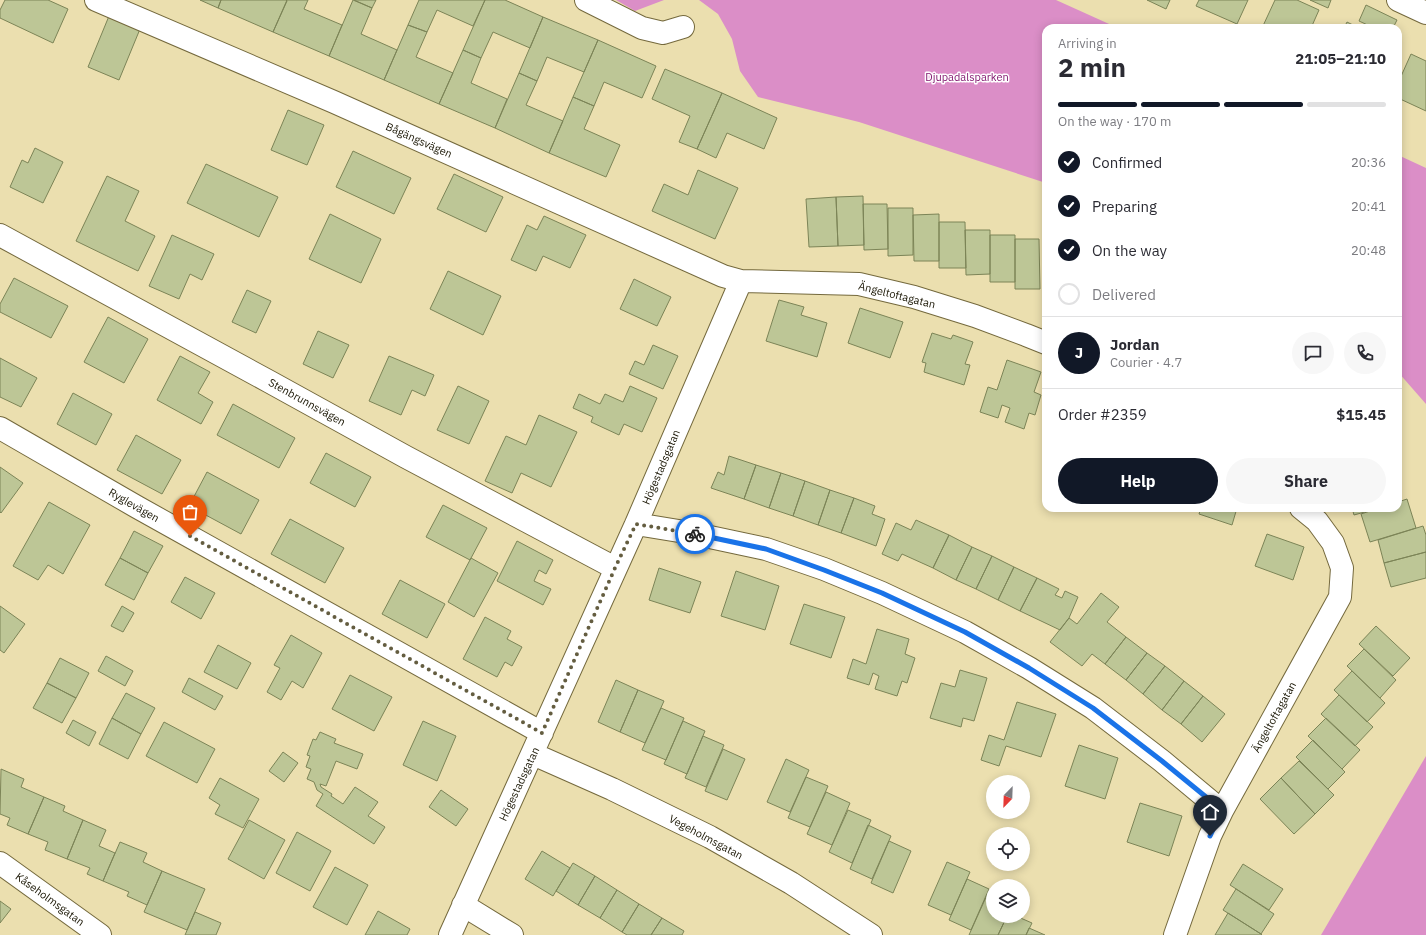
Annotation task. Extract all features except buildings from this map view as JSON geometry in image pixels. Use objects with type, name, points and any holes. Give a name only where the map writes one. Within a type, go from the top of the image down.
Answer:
[{"type":"street","name":"Bågängsvägen","points":[[96,0],[334,102],[723,276],[741,281]]},
{"type":"street","points":[[586,0],[642,28],[662,32],[683,27]]},
{"type":"street","points":[[1398,0],[1426,13]]},
{"type":"street","name":"Stenbrunnsvägen","points":[[0,235],[406,457],[615,568]]},
{"type":"street","name":"Ängeltoftagatan","points":[[741,281],[859,284],[914,297],[990,322],[1042,342]]},
{"type":"street","name":"Högestadsgatan","points":[[450,935],[636,524],[741,281]]},
{"type":"street","name":"Ryglevägen","points":[[0,428],[136,507],[542,733]]},
{"type":"street","name":"Ängeltoftagatan","points":[[1174,935],[1210,836],[1222,810],[1340,597],[1342,568],[1333,543],[1317,521],[1306,512]]},
{"type":"street","points":[[636,524],[691,533],[766,549],[882,593],[965,632],[1029,668],[1093,708],[1162,761],[1222,810]]},
{"type":"street","name":"Vegeholmsgatan","points":[[533,754],[612,789],[710,837],[791,883],[871,935]]},
{"type":"street","name":"Kåseholmsgatan","points":[[0,863],[100,935]]},
{"type":"street","points":[[463,905],[512,935]]},
{"type":"green space","points":[[616,0],[664,0],[635,11]]},
{"type":"green space","name":"Djupadalsparken","points":[[699,0],[1056,0],[1109,24],[1042,24],[1042,182],[859,122],[758,97],[740,71],[732,39],[718,14]]},
{"type":"green space","points":[[1402,157],[1426,168],[1426,404],[1402,377]]},
{"type":"green space","points":[[1426,756],[1426,935],[1321,935]]},
{"type":"way so far","points":[[190,536],[542,733],[636,524],[695,534]]},
{"type":"route","points":[[695,534],[766,549],[839,575],[882,593],[965,632],[1029,668],[1093,708],[1162,761],[1222,810],[1210,836]]}]
